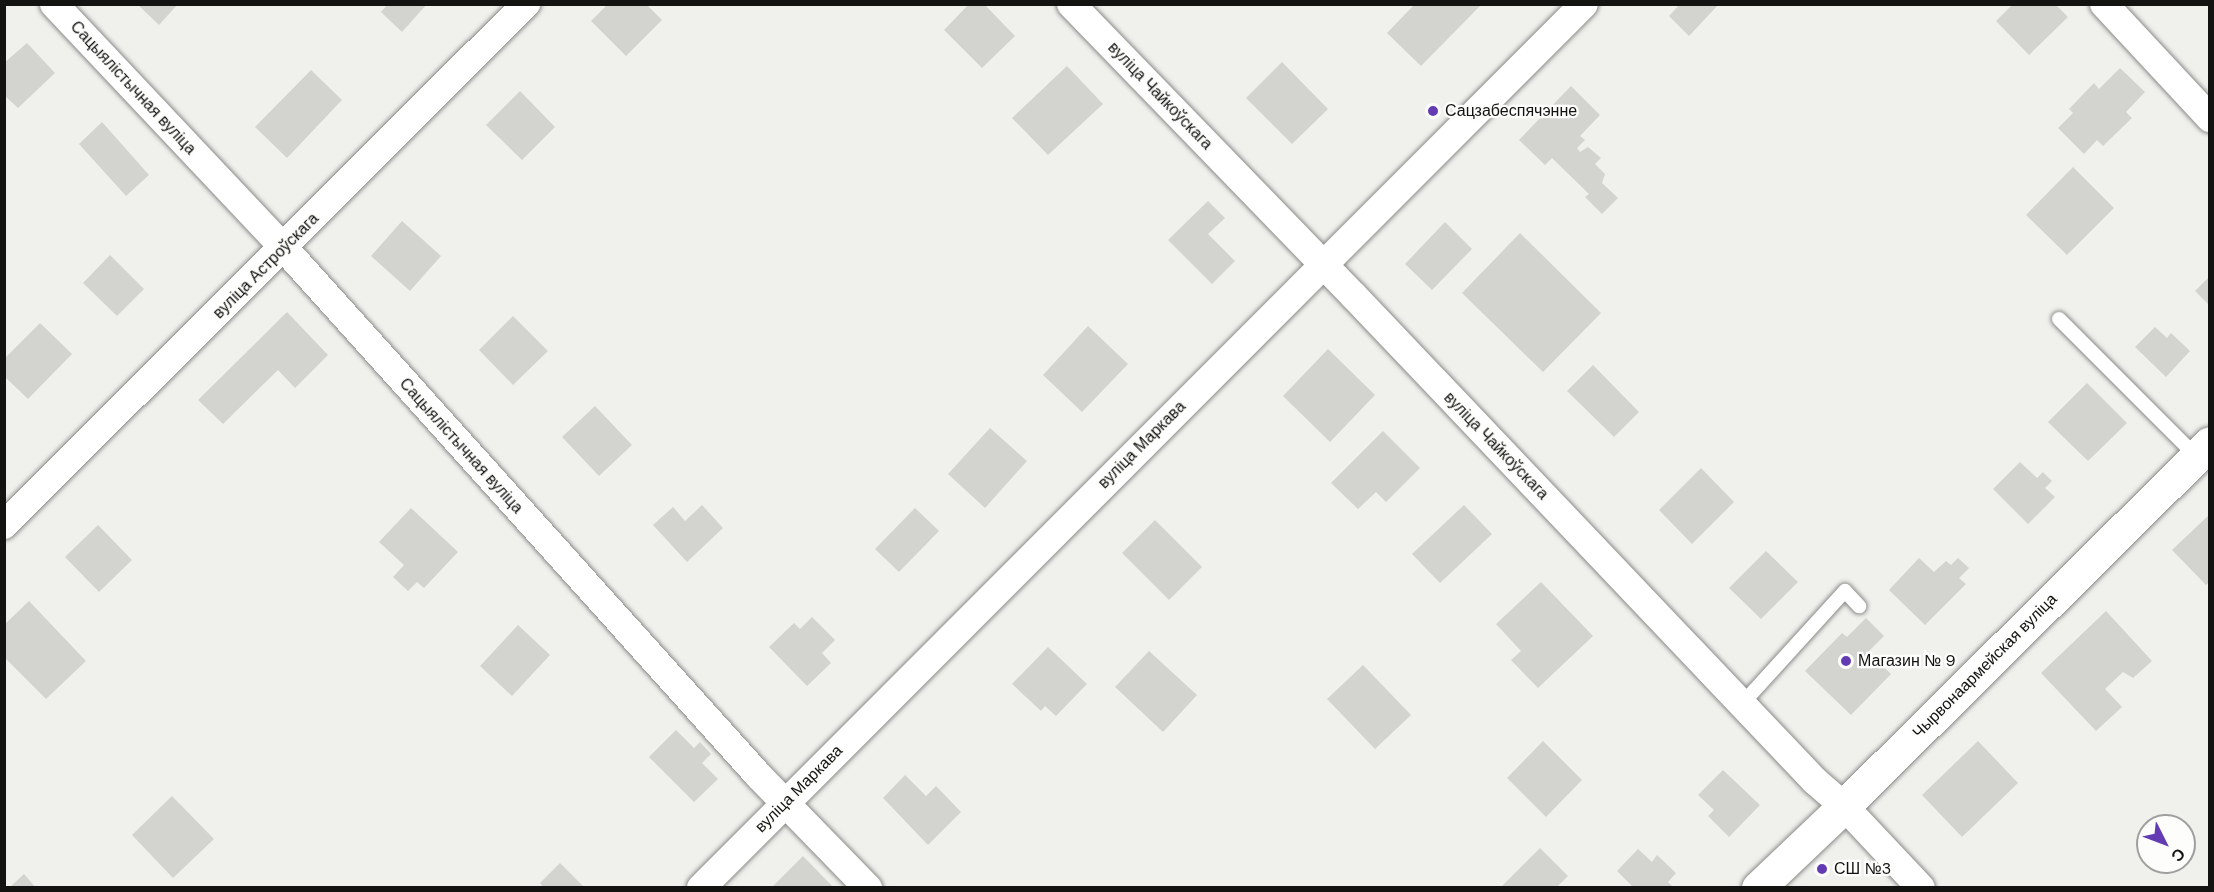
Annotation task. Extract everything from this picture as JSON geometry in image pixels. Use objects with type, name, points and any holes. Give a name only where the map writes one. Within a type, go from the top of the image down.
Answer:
[{"type":"main road","name":"Чырвонаармейская вуліца","points":[[1758,888],[1844,806],[2203,449]]},
{"type":"street","name":"Сацыялістычная вуліца","points":[[54,4],[284,249],[785,803],[868,888]]},
{"type":"street","name":"вуліца Астроўскага","points":[[4,525],[284,249],[526,4]]},
{"type":"street","name":"вуліца Чайкоўскага","points":[[1071,4],[1323,264],[1815,781],[1844,806],[1921,888]]},
{"type":"street","points":[[2104,4],[2210,118]]},
{"type":"street","name":"вуліца Маркава","points":[[701,888],[1579,6]]},
{"type":"lane","points":[[2059,319],[2203,449]]},
{"type":"lane","points":[[1742,704],[1845,591],[1859,606]]},
{"type":"building","points":[[137,4],[178,4],[159,25]]},
{"type":"building","points":[[388,4],[427,4],[402,32],[381,12]]},
{"type":"building","points":[[608,4],[646,4],[662,20],[626,56],[591,21]]},
{"type":"building","points":[[969,4],[984,4],[1015,36],[982,68],[944,30]]},
{"type":"building","points":[[1415,4],[1482,4],[1421,66],[1387,33]]},
{"type":"building","points":[[1680,4],[1719,4],[1689,36],[1669,16]]},
{"type":"building","points":[[2013,4],[2055,4],[2068,17],[2029,55],[1996,21]]},
{"type":"building","points":[[27,43],[55,73],[18,108],[4,95],[4,63]]},
{"type":"building","points":[[1282,62],[1328,109],[1292,144],[1246,98]]},
{"type":"building","points":[[1067,66],[1103,104],[1048,155],[1012,118]]},
{"type":"building","points":[[2120,68],[2145,92],[2126,112],[2132,118],[2103,146],[2097,140],[2084,154],[2058,128],[2073,113],[2069,109],[2094,83],[2099,89]]},
{"type":"building","points":[[311,70],[342,100],[287,158],[255,127]]},
{"type":"building","points":[[1571,86],[1600,115],[1580,136],[1585,140],[1577,148],[1580,152],[1588,147],[1601,158],[1595,164],[1605,174],[1602,183],[1618,198],[1602,214],[1585,197],[1589,194],[1552,158],[1545,165],[1519,140]]},
{"type":"building","points":[[520,91],[555,127],[522,160],[486,125]]},
{"type":"building","points":[[102,122],[149,175],[126,196],[79,144]]},
{"type":"building","points":[[2073,167],[2114,208],[2067,255],[2026,215]]},
{"type":"building","points":[[1208,201],[1225,218],[1208,234],[1235,261],[1212,284],[1168,240]]},
{"type":"building","points":[[402,221],[441,256],[410,291],[371,256]]},
{"type":"building","points":[[1445,222],[1472,249],[1432,290],[1405,264]]},
{"type":"building","points":[[1520,233],[1601,313],[1543,372],[1462,293]]},
{"type":"building","points":[[110,255],[144,289],[117,316],[83,283]]},
{"type":"building","points":[[2210,276],[2210,306],[2195,291]]},
{"type":"building","points":[[287,312],[328,355],[295,388],[278,370],[223,424],[198,400]]},
{"type":"building","points":[[513,316],[548,351],[513,385],[479,350]]},
{"type":"building","points":[[40,323],[72,354],[28,399],[4,376],[4,359]]},
{"type":"building","points":[[1088,326],[1128,364],[1082,412],[1043,375]]},
{"type":"building","points":[[2155,327],[2167,338],[2171,333],[2190,351],[2166,377],[2135,347]]},
{"type":"building","points":[[1328,349],[1375,395],[1330,442],[1283,396]]},
{"type":"building","points":[[1593,365],[1639,412],[1614,437],[1567,391]]},
{"type":"building","points":[[2087,383],[2127,423],[2088,461],[2048,422]]},
{"type":"building","points":[[595,406],[632,445],[599,476],[562,437]]},
{"type":"building","points":[[990,428],[1027,461],[985,508],[948,474]]},
{"type":"building","points":[[1383,431],[1420,468],[1386,502],[1376,492],[1358,509],[1331,483]]},
{"type":"building","points":[[2020,462],[2037,478],[2043,472],[2052,481],[2045,488],[2055,497],[2028,524],[1993,489]]},
{"type":"building","points":[[1701,468],[1734,502],[1692,544],[1659,510]]},
{"type":"building","points":[[702,505],[723,528],[687,562],[653,525],[673,507],[685,521]]},
{"type":"building","points":[[1464,505],[1492,534],[1440,583],[1412,554]]},
{"type":"building","points":[[411,508],[458,552],[424,588],[417,582],[408,591],[393,577],[404,565],[379,542]]},
{"type":"building","points":[[915,508],[939,531],[899,572],[875,549]]},
{"type":"building","points":[[2210,514],[2210,582],[2206,585],[2172,550]]},
{"type":"building","points":[[1155,520],[1202,567],[1169,600],[1122,553]]},
{"type":"building","points":[[98,525],[132,560],[99,592],[65,557]]},
{"type":"building","points":[[1766,551],[1798,582],[1761,619],[1729,588]]},
{"type":"building","points":[[1919,558],[1934,572],[1946,561],[1951,565],[1958,558],[1969,568],[1959,578],[1966,584],[1925,625],[1889,590]]},
{"type":"building","points":[[1541,582],[1593,636],[1538,688],[1511,660],[1521,651],[1496,624]]},
{"type":"building","points":[[29,601],[86,661],[46,699],[4,657],[4,625]]},
{"type":"building","points":[[2106,611],[2152,661],[2133,678],[2123,672],[2105,689],[2122,707],[2096,731],[2041,673]]},
{"type":"building","points":[[812,617],[835,640],[822,653],[831,663],[807,686],[769,647],[794,623],[800,629]]},
{"type":"building","name":"Магазин № 9","points":[[1866,618],[1884,636],[1868,652],[1891,674],[1851,715],[1805,671],[1842,633],[1847,637]]},
{"type":"building","points":[[518,625],[550,655],[512,696],[480,666]]},
{"type":"building","points":[[1048,647],[1087,684],[1056,716],[1045,706],[1041,711],[1012,684]]},
{"type":"building","points":[[1149,651],[1197,695],[1163,732],[1115,687]]},
{"type":"building","points":[[1363,665],[1411,715],[1375,749],[1327,699]]},
{"type":"building","points":[[676,730],[694,748],[700,742],[711,754],[702,763],[718,779],[694,802],[649,757]]},
{"type":"building","points":[[1543,741],[1582,780],[1546,817],[1507,778]]},
{"type":"building","points":[[1978,741],[2018,783],[1962,837],[1922,795]]},
{"type":"building","points":[[1723,770],[1760,805],[1729,837],[1708,816],[1714,810],[1698,795]]},
{"type":"building","points":[[905,775],[926,796],[936,786],[961,812],[928,845],[883,798]]},
{"type":"building","points":[[172,796],[214,839],[173,878],[132,835]]},
{"type":"building","points":[[1540,848],[1568,876],[1556,888],[1500,888]]},
{"type":"building","points":[[1638,849],[1652,862],[1657,855],[1676,873],[1668,882],[1674,888],[1634,888],[1617,871]]},
{"type":"building","points":[[803,856],[834,888],[771,888]]},
{"type":"building","points":[[560,863],[585,888],[544,888],[540,883]]},
{"type":"building","points":[[24,874],[36,888],[9,888]]},
{"type":"place","name":"Сацзабеспячэнне","points":[[1433,111]]},
{"type":"place","name":"Магазин № 9","points":[[1846,661]]},
{"type":"place","name":"СШ №3","points":[[1822,869]]}]
